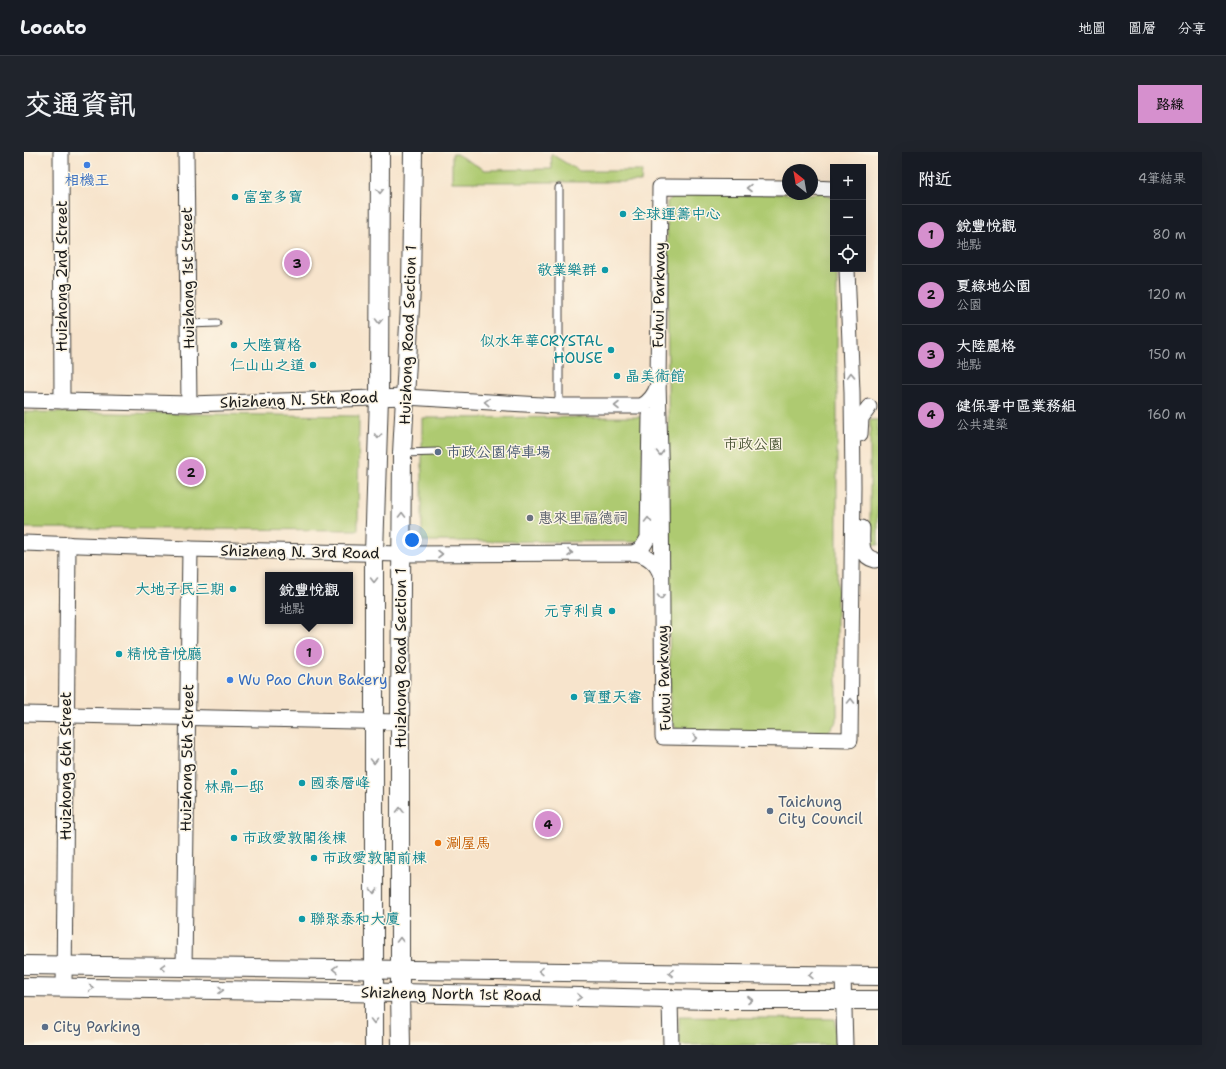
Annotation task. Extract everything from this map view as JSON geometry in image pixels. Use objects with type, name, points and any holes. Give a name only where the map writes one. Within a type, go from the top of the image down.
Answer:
[{"type":"street","name":"Huizhong 2nd Street","points":[[61,152],[62,401]]},
{"type":"street","name":"Huizhong 1st Street","points":[[186,152],[189,404]]},
{"type":"street","name":"Huizhong Road Section 1","points":[[374,1045],[374,553],[379,397],[380,152]]},
{"type":"street","name":"Huizhong Road Section 1","points":[[401,1045],[400,722],[402,453],[411,288],[413,152]]},
{"type":"street","name":"Fuhui Parkway","points":[[782,188],[660,187],[658,384],[655,485],[661,576],[663,738],[850,740],[851,579],[857,486],[848,272]]},
{"type":"street","points":[[818,188],[830,189]]},
{"type":"street","points":[[641,406],[651,398],[658,384]]},
{"type":"street","points":[[852,392],[859,402],[873,407]]},
{"type":"street","name":"Shizheng N. 5th Road","points":[[24,400],[189,404],[406,397],[559,406],[641,406]]},
{"type":"street","points":[[634,553],[642,548],[648,538],[655,485],[650,412],[641,406]]},
{"type":"street","points":[[873,407],[863,414],[860,421],[857,486],[862,548],[867,557],[876,560]]},
{"type":"street","name":"Shizheng N. 3rd Road","points":[[24,543],[401,554],[634,553],[643,554],[659,570],[661,576]]},
{"type":"street","name":"Huizhong 6th Street","points":[[64,988],[68,544]]},
{"type":"street","name":"Huizhong 5th Street","points":[[184,967],[190,549]]},
{"type":"street","points":[[851,579],[861,568],[876,560]]},
{"type":"street","points":[[24,714],[400,722]]},
{"type":"street","name":"Shizheng North 1st Road","points":[[24,965],[878,976]]},
{"type":"street","points":[[843,976],[845,1045]]},
{"type":"street","name":"Shizheng North 1st Road","points":[[24,987],[374,992],[670,999],[878,1000]]},
{"type":"street","points":[[670,999],[671,1045]]},
{"type":"lane","points":[[559,188],[559,406]]},
{"type":"lane","points":[[188,324],[217,323]]},
{"type":"lane","points":[[402,453],[438,452]]},
{"type":"green space","points":[[452,154],[456,154],[485,170],[552,169],[551,154],[579,171],[642,171],[641,182],[452,182]]},
{"type":"green space","name":"市政公園","points":[[822,191],[830,197],[830,272],[837,272],[837,721],[828,732],[678,731],[670,720],[667,202],[677,193],[782,194],[782,200],[818,200],[818,192]]},
{"type":"green space","points":[[24,412],[359,416],[358,530],[24,528]]},
{"type":"green space","points":[[643,417],[642,542],[422,541],[422,418]]},
{"type":"green space","points":[[870,420],[878,420],[878,545],[870,545]]},
{"type":"green space","points":[[679,1017],[835,1019],[835,1045],[679,1045]]},
{"type":"place","name":"相機王","points":[[87,165]]},
{"type":"place","name":"富室多寶","points":[[235,197]]},
{"type":"place","name":"全球運籌中心","points":[[623,214]]},
{"type":"place","name":"大陸麗格","points":[[297,263]]},
{"type":"place","name":"敬業樂群","points":[[605,270]]},
{"type":"place","name":"大陸寶格","points":[[234,345]]},
{"type":"place","name":"似水年華CRYSTAL HOUSE","points":[[611,350]]},
{"type":"place","name":"仁山山之道","points":[[313,365]]},
{"type":"place","name":"晶美術館","points":[[617,376]]},
{"type":"place","name":"市政公園停車場","points":[[438,452]]},
{"type":"place","name":"夏綠地公園","points":[[191,472]]},
{"type":"place","name":"惠來里福德祠","points":[[530,518]]},
{"type":"place","name":"大地子民三期","points":[[233,589]]},
{"type":"place","name":"元亨利貞","points":[[612,611]]},
{"type":"place","name":"銳豐悅觀","points":[[309,652]]},
{"type":"place","name":"精悅音悅廳","points":[[119,654]]},
{"type":"place","name":"Wu Pao Chun Bakery","points":[[230,680]]},
{"type":"place","name":"寶璽天睿","points":[[574,697]]},
{"type":"place","name":"林鼎一邸","points":[[234,772]]},
{"type":"place","name":"國泰層峰","points":[[302,783]]},
{"type":"place","name":"Taichung City Council","points":[[770,811]]},
{"type":"place","name":"健保署中區業務組","points":[[548,824]]},
{"type":"place","name":"市政愛敦閣後棟","points":[[234,838]]},
{"type":"place","name":"涮屋馬","points":[[438,843]]},
{"type":"place","name":"市政愛敦閣前棟","points":[[314,858]]},
{"type":"place","name":"聯聚泰和大廈","points":[[302,919]]},
{"type":"place","name":"City Parking","points":[[45,1027]]}]
